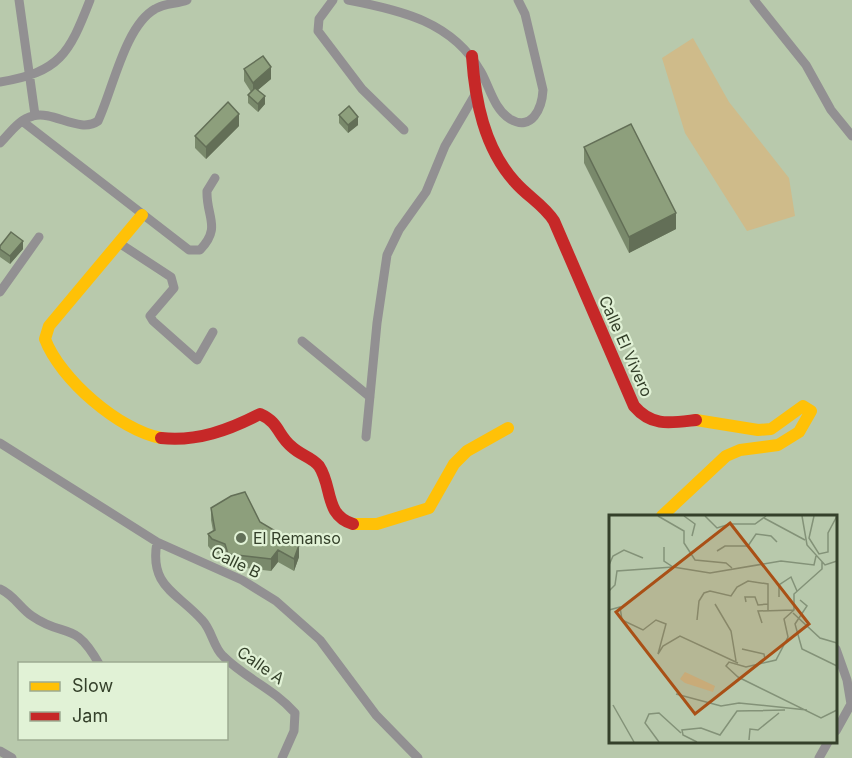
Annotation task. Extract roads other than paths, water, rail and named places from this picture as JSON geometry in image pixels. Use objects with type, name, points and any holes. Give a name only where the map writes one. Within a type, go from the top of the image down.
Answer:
[{"type":"street","points":[[19,0],[35,115]]},
{"type":"street","points":[[0,82],[29,77],[42,72],[66,52],[75,38],[90,0]]},
{"type":"street","points":[[0,142],[22,121],[35,115],[87,125],[98,121],[132,33],[157,7],[187,0]]},
{"type":"street","points":[[333,0],[319,19],[318,31],[362,89],[405,130]]},
{"type":"street","points":[[348,0],[391,8],[430,22],[446,32],[472,56],[499,107],[510,119],[521,123],[532,120],[543,102],[543,90],[527,23],[518,0]]},
{"type":"street","points":[[754,0],[806,65],[831,110],[852,136]]},
{"type":"street","name":"Calle El Vivero","points":[[472,56],[481,117],[507,172],[547,208],[634,406],[643,416],[661,424],[698,420],[758,430],[771,429],[803,406],[811,411],[799,432],[778,445],[740,450],[726,456],[663,515]]},
{"type":"street","points":[[366,437],[387,255],[399,230],[426,192],[445,146],[476,93]]},
{"type":"street","points":[[22,121],[189,250],[200,250],[210,240],[213,229],[207,191],[215,178]]},
{"type":"street","points":[[142,215],[49,326],[45,336],[48,350],[70,379],[126,424],[159,438],[203,436],[231,430],[260,414],[274,420],[290,446],[316,462],[324,476],[332,508],[340,519],[353,524],[376,525],[429,508],[454,464],[467,451],[508,428]]},
{"type":"street","points":[[0,292],[39,237]]},
{"type":"street","points":[[119,243],[171,277],[174,288],[150,316],[153,321],[197,360],[213,332]]},
{"type":"street","points":[[302,341],[370,398]]},
{"type":"street","name":"Calle B","points":[[0,443],[157,542],[242,579],[297,617],[320,640],[376,715],[418,758]]},
{"type":"street","name":"Calle A","points":[[157,542],[155,555],[158,574],[165,587],[201,619],[210,630],[220,654],[248,677],[280,696],[295,713],[294,731],[282,758]]},
{"type":"street","points":[[0,589],[14,597],[30,615],[43,623],[78,634],[98,662]]},
{"type":"street","points":[[837,652],[847,680],[851,704],[837,729]]},
{"type":"street","points":[[819,758],[827,743]]},
{"type":"street","points":[[0,751],[12,758]]},
{"type":"place","name":"El Remanso","points":[[241,538]]}]
